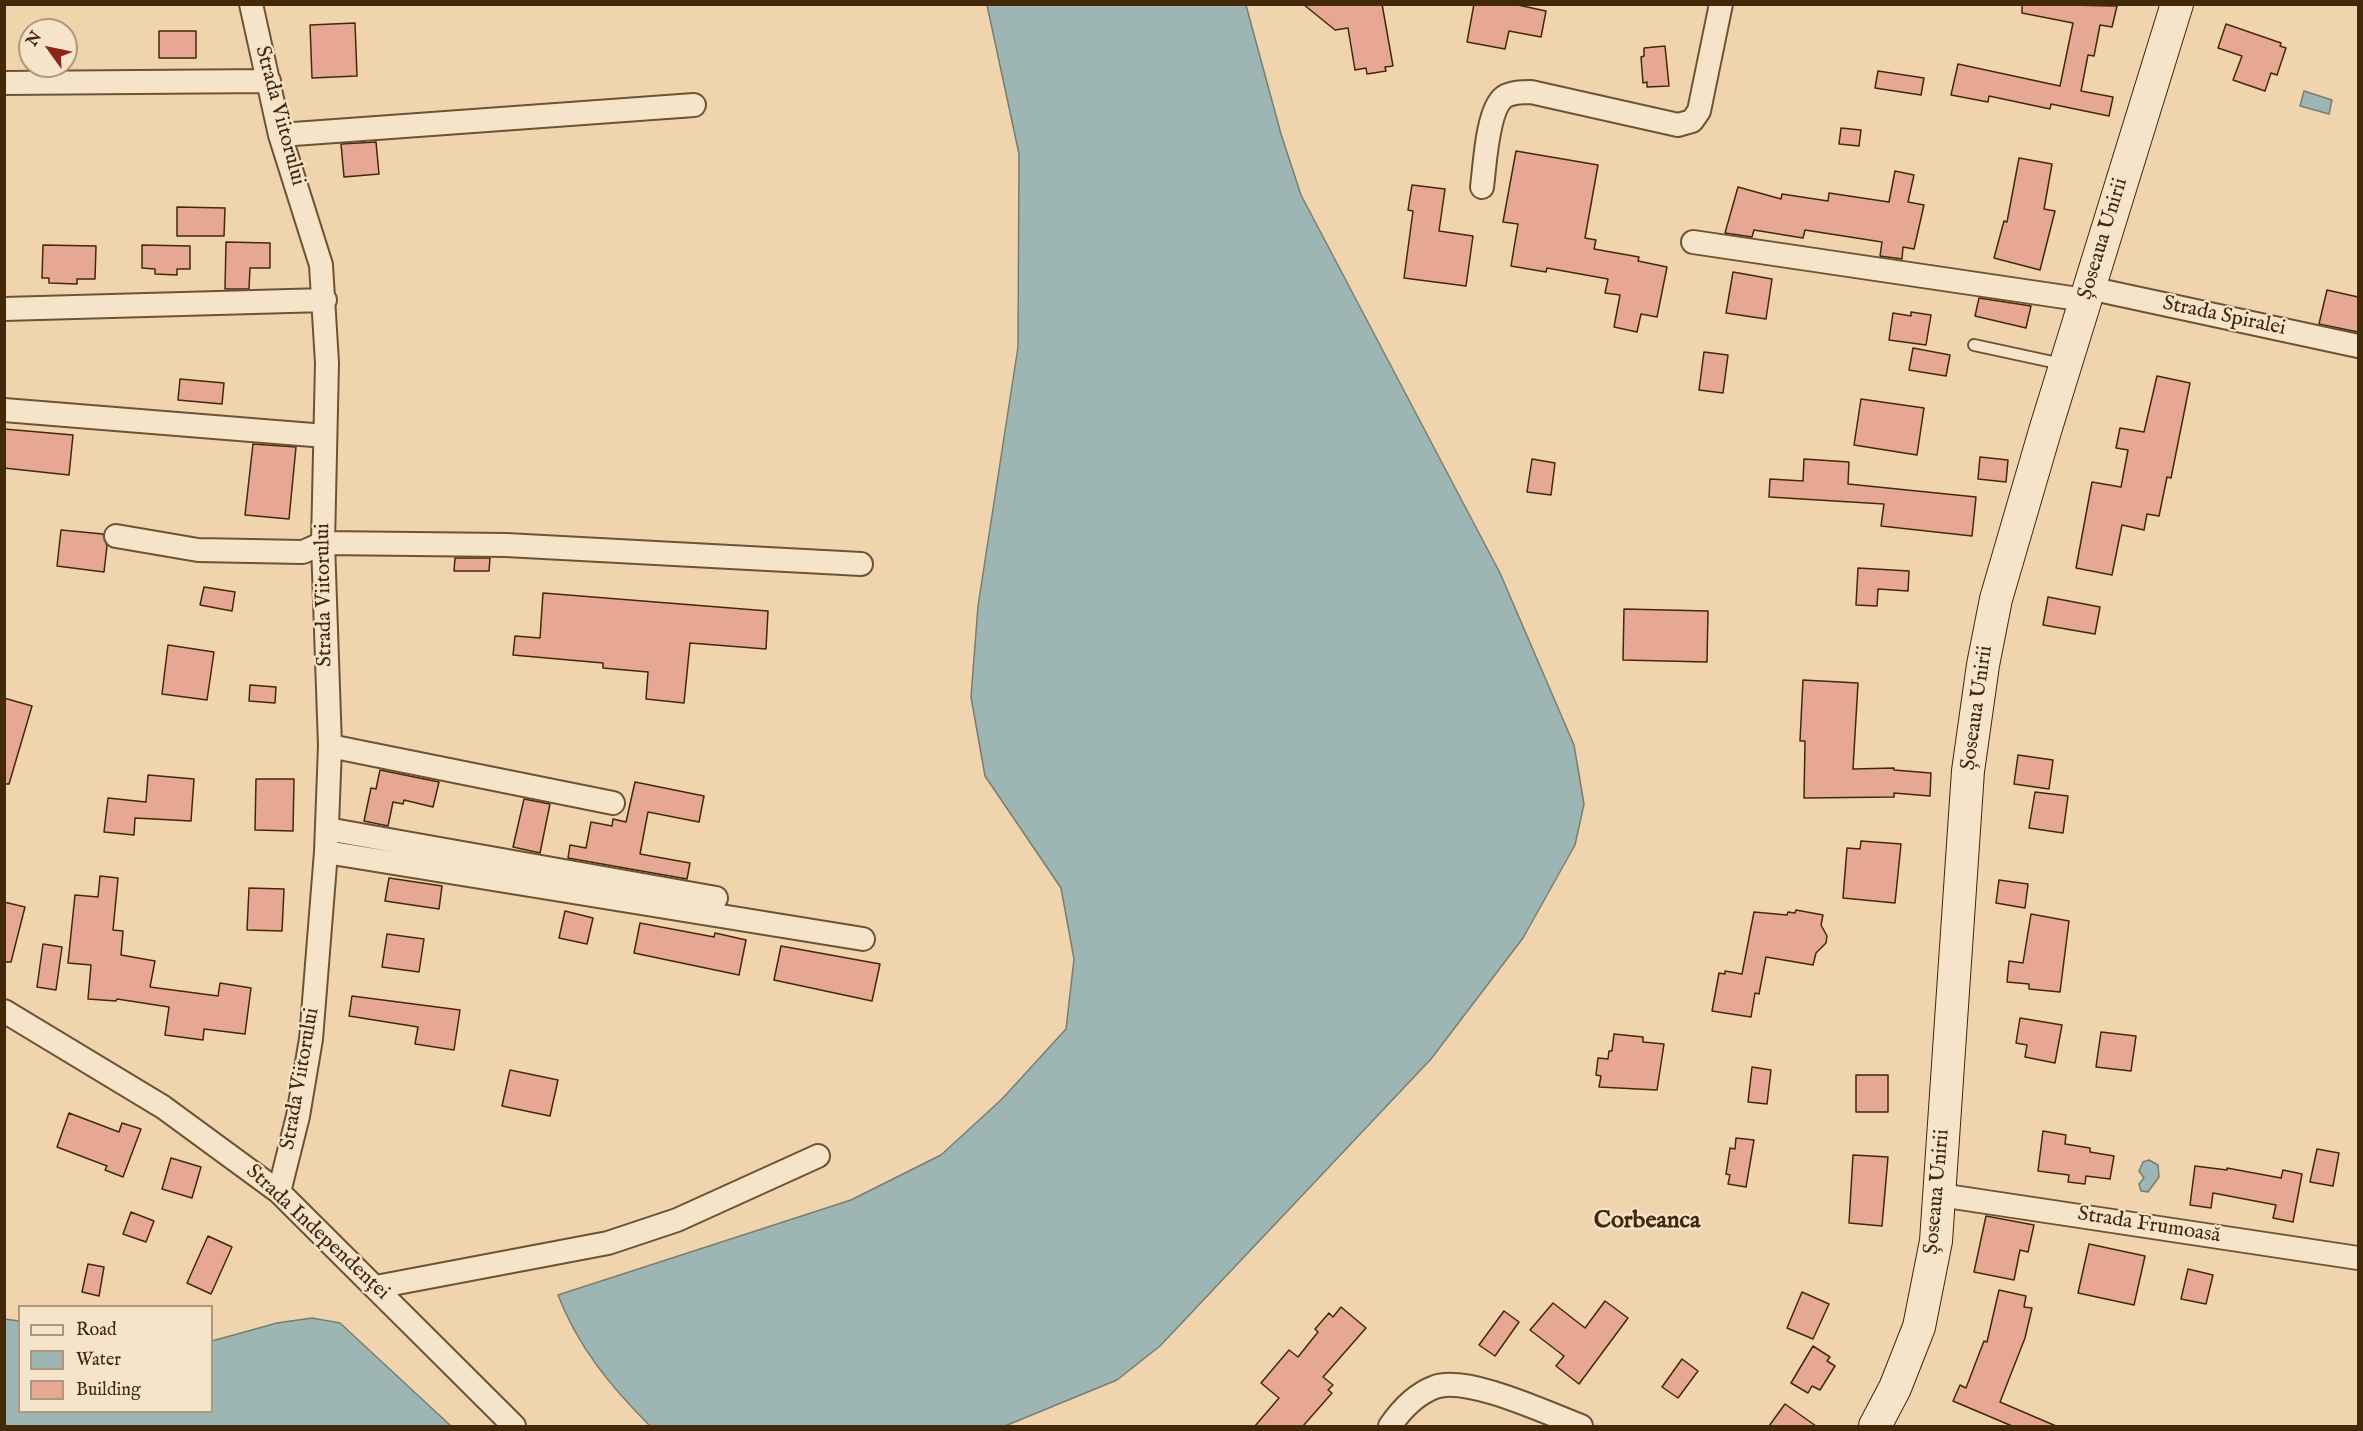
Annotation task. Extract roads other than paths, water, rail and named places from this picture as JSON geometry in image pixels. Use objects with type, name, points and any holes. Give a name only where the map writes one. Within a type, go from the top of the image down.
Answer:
[{"type":"main road","name":"Șoseaua Unirii","points":[[1875,1426],[1895,1388],[1919,1327],[1936,1241],[1968,771],[1980,684],[2008,556],[2177,4]]},
{"type":"street","name":"Strada Viitorului","points":[[251,4],[280,135],[311,226],[321,265],[325,300],[323,543],[330,746],[326,840],[311,1039],[298,1116],[279,1192]]},
{"type":"street","points":[[1482,187],[1491,121],[1503,98],[1512,93],[1531,92],[1678,125],[1692,121],[1699,111],[1721,4]]},
{"type":"street","points":[[4,83],[269,81]]},
{"type":"street","points":[[280,135],[694,105]]},
{"type":"street","name":"Strada Spiralei","points":[[1693,242],[2087,294],[2358,346]]},
{"type":"street","points":[[4,309],[325,300]]},
{"type":"street","points":[[4,410],[325,436]]},
{"type":"street","points":[[116,536],[198,550],[303,552],[323,543],[506,545],[861,564]]},
{"type":"street","points":[[330,746],[613,803]]},
{"type":"street","points":[[326,840],[716,898]]},
{"type":"street","points":[[326,840],[863,939]]},
{"type":"street","name":"Strada Independenței","points":[[4,1011],[163,1107],[279,1192],[514,1426]]},
{"type":"street","points":[[376,1287],[608,1243],[676,1220],[818,1156]]},
{"type":"street","name":"Strada Frumoasă","points":[[1940,1195],[2358,1258]]},
{"type":"street","points":[[1390,1426],[1404,1408],[1419,1395],[1436,1386],[1454,1385],[1510,1398],[1581,1426]]},
{"type":"lane","points":[[1974,345],[2065,365]]},
{"type":"water","points":[[987,5],[1246,5],[1281,134],[1301,195],[1500,573],[1574,745],[1584,804],[1575,845],[1523,938],[1431,1059],[1160,1346],[1117,1380],[1005,1426],[650,1426],[597,1365],[575,1332],[558,1295],[851,1200],[941,1155],[1002,1099],[1066,1029],[1074,959],[1061,888],[985,776],[971,697],[978,606],[1018,347],[1019,154]]},
{"type":"water","points":[[2304,91],[2332,100],[2329,114],[2300,106]]},
{"type":"water","points":[[2149,1160],[2158,1165],[2159,1177],[2148,1192],[2141,1191],[2139,1184],[2144,1178],[2139,1171],[2143,1162]]},
{"type":"water","points":[[312,1318],[340,1323],[451,1426],[5,1426],[5,1319],[18,1321],[18,1413],[213,1413],[213,1341],[277,1323]]},
{"type":"district","name":"Corbeanca","points":[[1647,1222]]}]
